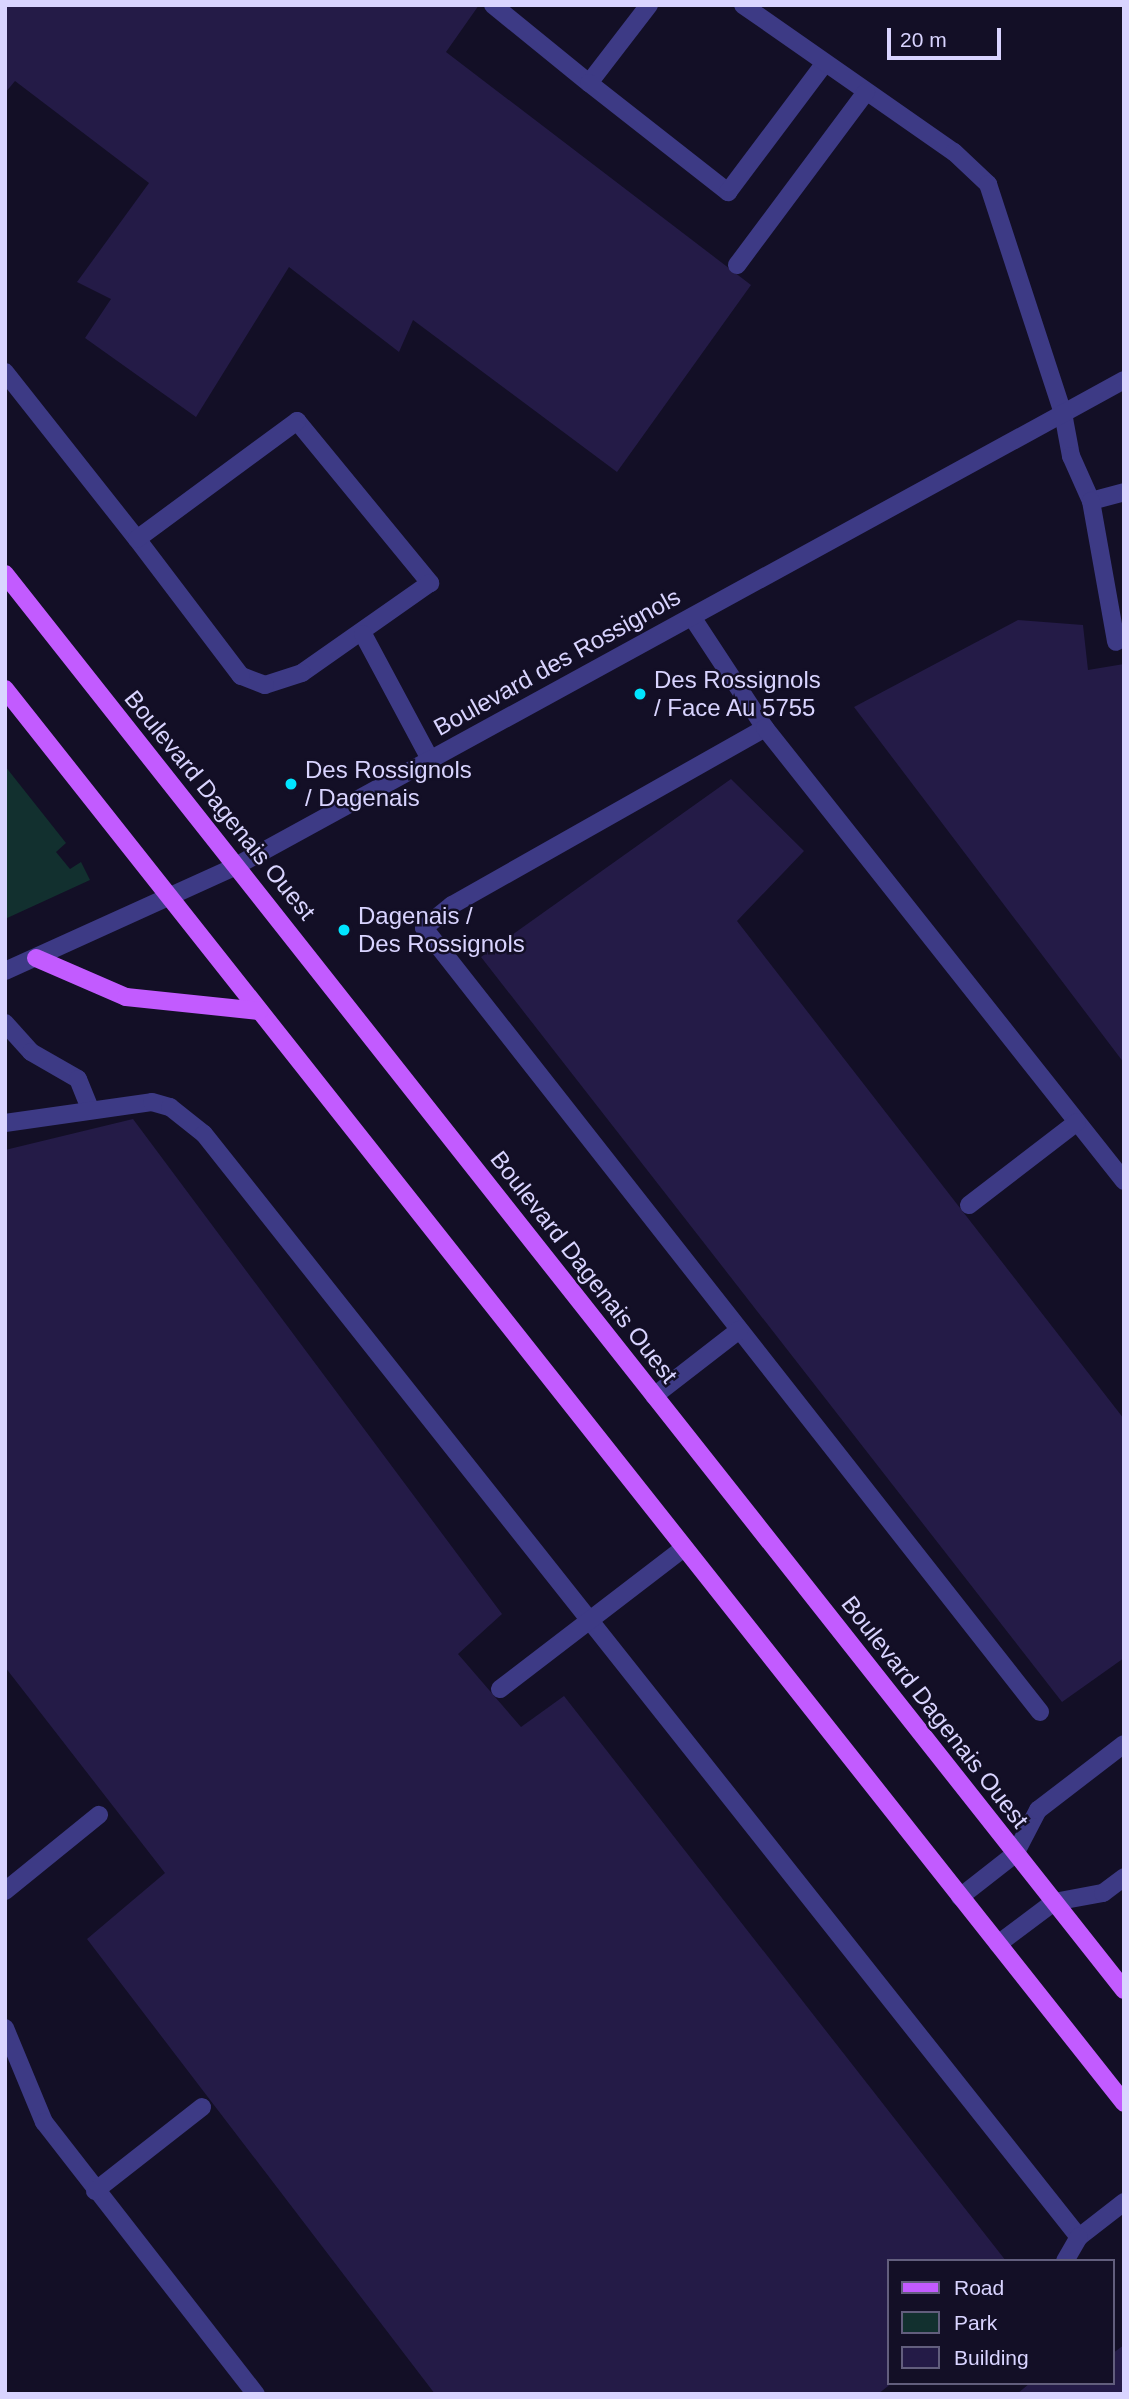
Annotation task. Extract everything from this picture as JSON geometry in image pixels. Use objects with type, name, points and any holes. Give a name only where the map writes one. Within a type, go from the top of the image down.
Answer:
[{"type":"main road","name":"Boulevard Dagenais Ouest","points":[[5,574],[1124,1990]]},
{"type":"main road","points":[[5,689],[1124,2103]]},
{"type":"main road","points":[[36,958],[127,997],[259,1011]]},
{"type":"street","points":[[493,5],[728,192],[825,63]]},
{"type":"street","points":[[589,83],[649,5]]},
{"type":"street","points":[[743,5],[971,164],[988,184],[1063,413],[1071,456],[1091,500],[1116,642]]},
{"type":"street","points":[[737,265],[866,92]]},
{"type":"street","points":[[5,372],[241,676],[252,683],[283,682],[363,634],[430,583],[297,421],[137,539]]},
{"type":"street","name":"Boulevard des Rossignols","points":[[5,971],[236,866],[1124,380]]},
{"type":"street","points":[[1091,500],[1124,492]]},
{"type":"street","points":[[692,617],[765,729],[1124,1181]]},
{"type":"street","points":[[363,634],[430,759]]},
{"type":"street","points":[[765,729],[452,905],[424,928],[1040,1712]]},
{"type":"street","points":[[5,1023],[31,1052],[78,1079],[90,1109]]},
{"type":"street","points":[[5,1123],[152,1102],[170,1107],[204,1135],[1079,2237]]},
{"type":"street","points":[[969,1205],[1077,1122]]},
{"type":"street","points":[[654,1396],[739,1330]]},
{"type":"street","points":[[500,1689],[684,1548]]},
{"type":"street","points":[[960,1896],[1015,1854],[1038,1810],[1124,1744]]},
{"type":"street","points":[[5,1891],[99,1815]]},
{"type":"street","points":[[998,1944],[1054,1902],[1103,1893],[1124,1877]]},
{"type":"street","points":[[5,2028],[44,2122],[95,2191],[256,2394]]},
{"type":"street","points":[[95,2191],[202,2107]]},
{"type":"street","points":[[1066,2259],[1079,2237],[1124,2202]]},
{"type":"green space","points":[[5,766],[66,843],[56,852],[70,869],[81,862],[90,880],[5,919]]},
{"type":"building","points":[[5,5],[479,5],[446,52],[751,285],[617,472],[413,320],[399,352],[289,267],[196,417],[85,338],[111,299],[77,282],[149,183],[15,81],[5,93]]},
{"type":"building","points":[[1018,620],[1083,625],[1088,670],[1124,664],[1124,1063],[854,707]]},
{"type":"building","points":[[731,779],[804,851],[737,921],[1124,1419],[1124,1658],[1062,1702],[481,957]]},
{"type":"building","points":[[133,1119],[502,1614],[458,1654],[521,1727],[564,1696],[1004,2259],[888,2259],[889,2385],[878,2394],[435,2394],[87,1939],[165,1873],[5,1667],[5,1150]]},
{"type":"building","points":[[1124,2345],[1124,2394],[1017,2394],[1028,2385],[1115,2385],[1115,2352]]},
{"type":"place","name":"Des Rossignols / Face Au 5755","points":[[640,694]]},
{"type":"place","name":"Des Rossignols / Dagenais","points":[[291,784]]},
{"type":"place","name":"Dagenais / Des Rossignols","points":[[344,930]]}]
